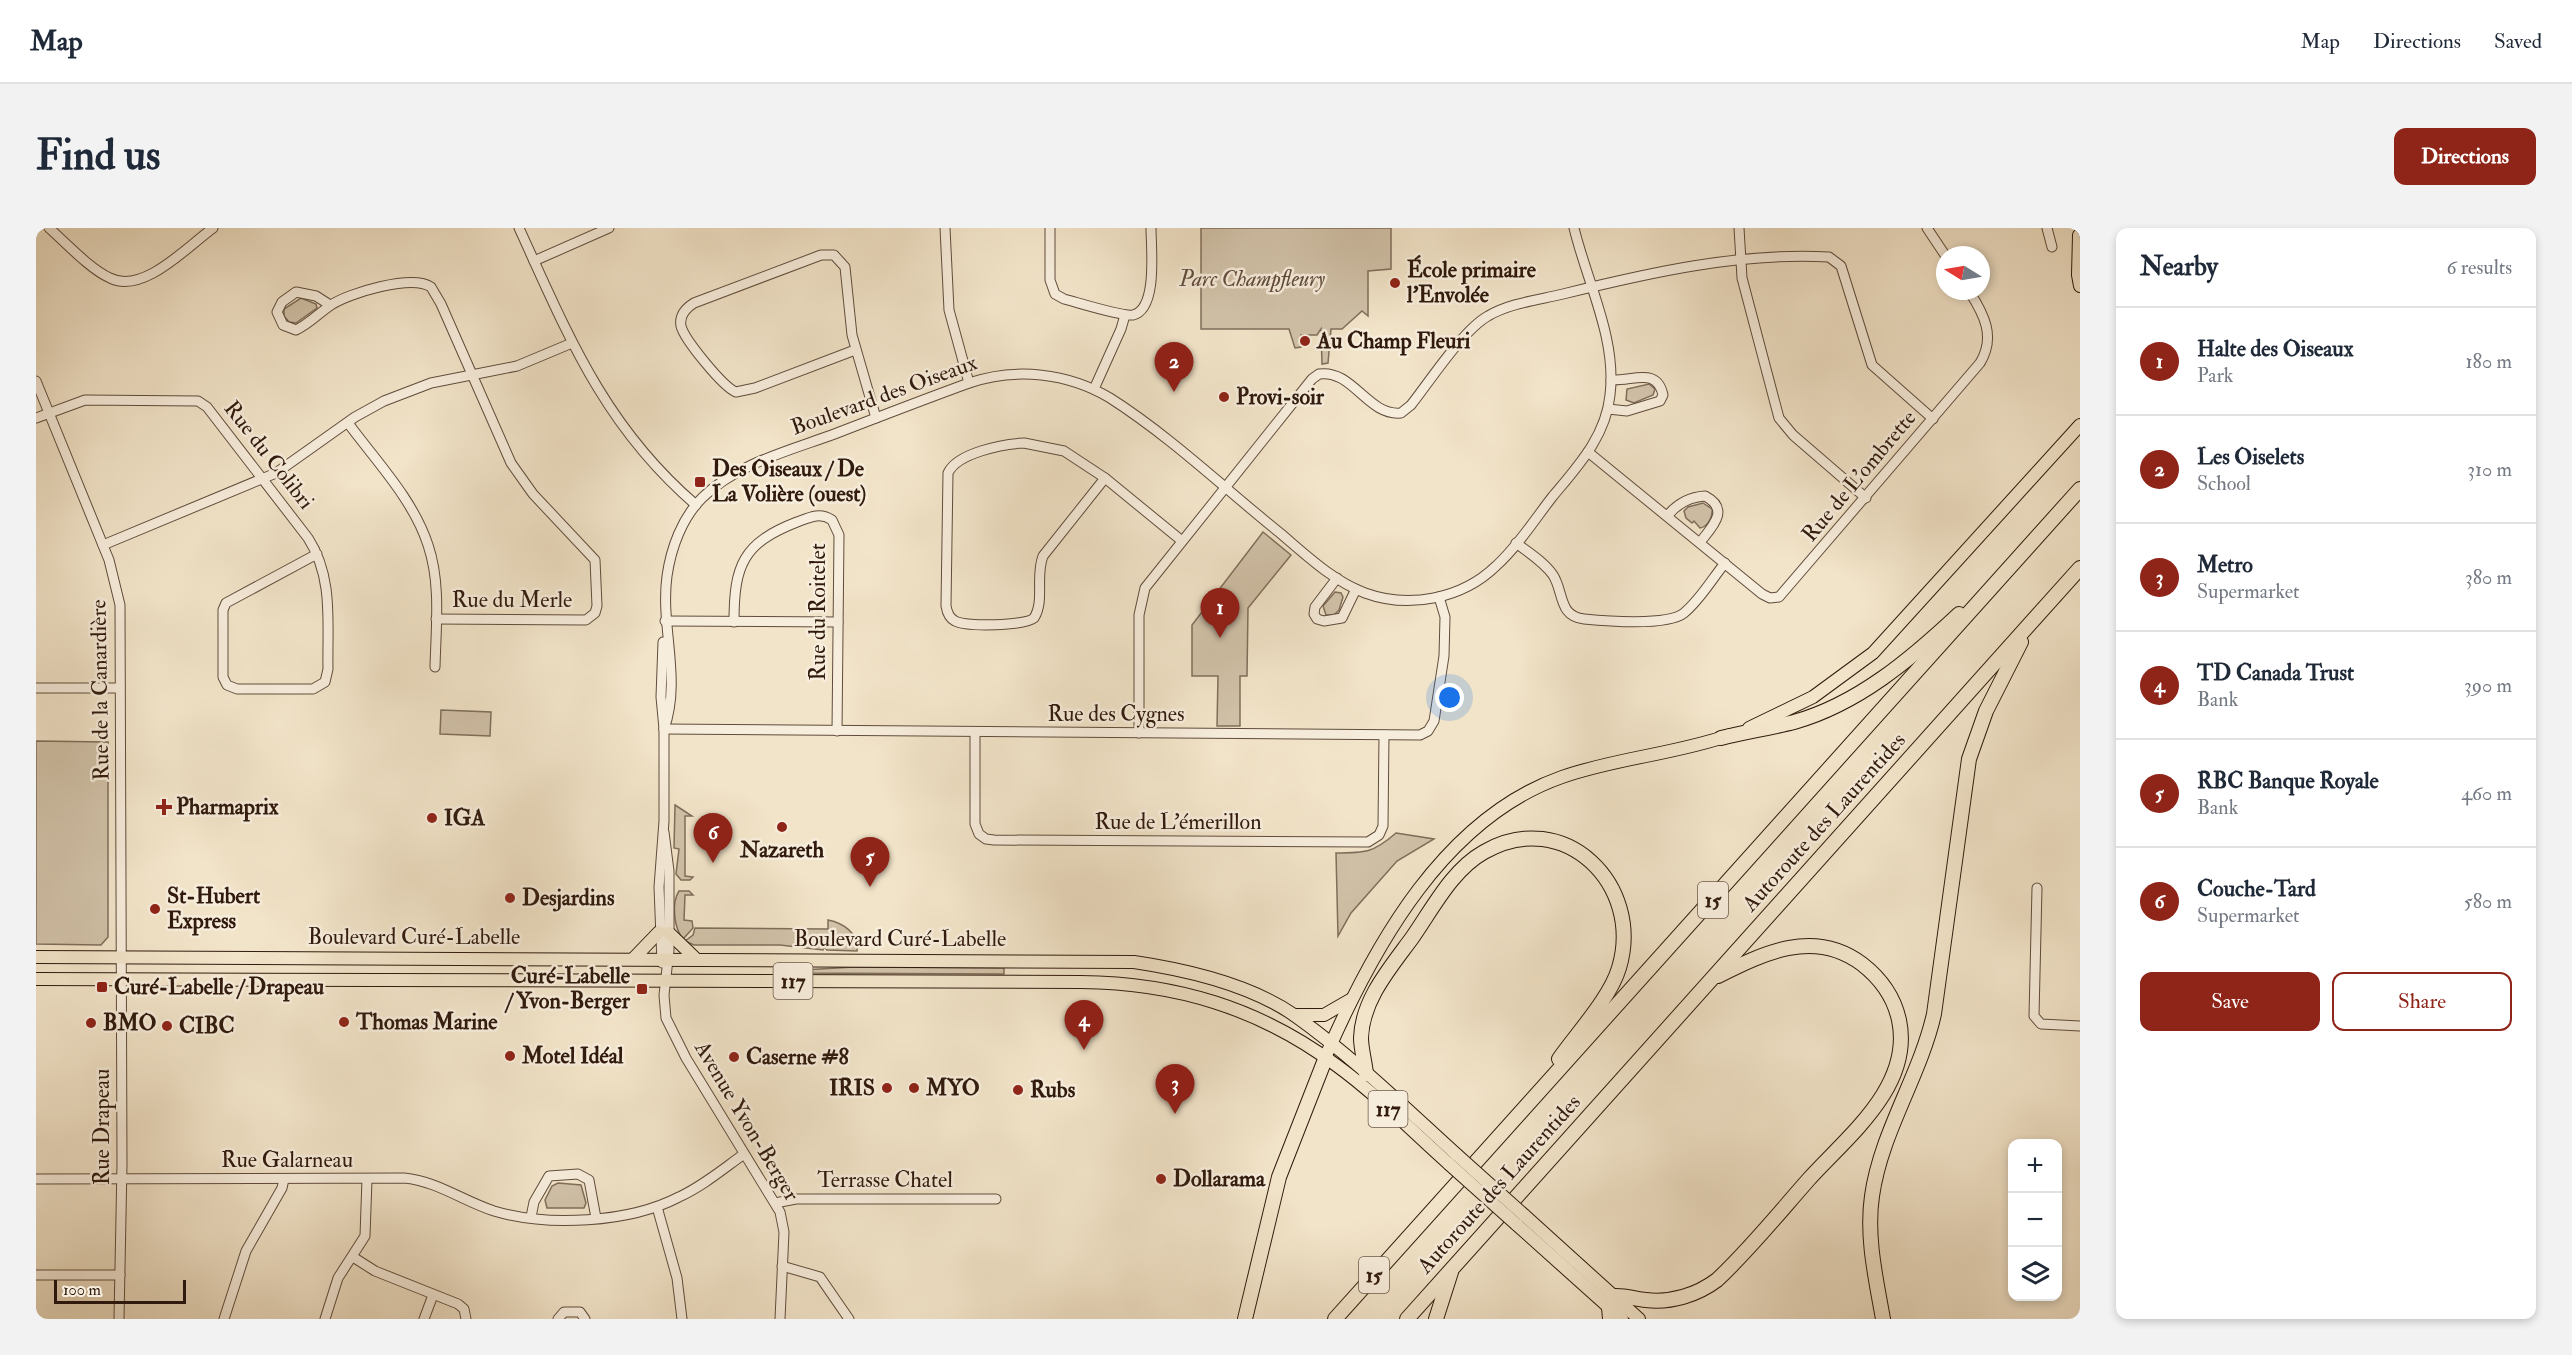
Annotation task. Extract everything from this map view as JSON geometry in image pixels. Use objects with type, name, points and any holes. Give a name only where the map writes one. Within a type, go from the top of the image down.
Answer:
[{"type":"highway","name":"15","points":[[2015,561],[2080,489]]},
{"type":"highway","points":[[1721,738],[1794,722],[1863,691],[1919,650],[2015,561]]},
{"type":"highway","name":"Autoroute des Laurentides","points":[[1335,1319],[1901,691],[2015,561]]},
{"type":"highway","name":"Autoroute des Laurentides","points":[[1407,1319],[2080,568]]},
{"type":"highway","points":[[1883,1319],[1871,1236],[1875,1182],[1881,1159],[1932,1026],[1964,784],[1972,746],[1991,701],[2030,624]]},
{"type":"highway","points":[[1366,1074],[1362,1035],[1370,1001],[1457,874],[1477,856],[1503,844],[1523,840],[1554,843],[1586,857],[1606,877],[1620,904],[1624,942],[1613,982],[1524,1108]]},
{"type":"highway","points":[[1611,1307],[1671,1300],[1698,1292],[1717,1280],[1875,1105],[1896,1070],[1901,1039],[1894,1004],[1875,975],[1850,956],[1816,946],[1787,947],[1761,955],[1710,980]]},
{"type":"highway","points":[[1245,1319],[1282,1169],[1328,1051]]},
{"type":"highway","points":[[1436,1319],[1452,1269]]},
{"type":"main road","points":[[2078,234],[2080,286]]},
{"type":"main road","points":[[1328,1051],[1350,1000],[1383,940],[1460,843],[1495,812],[1532,790],[1564,777],[1721,738],[1797,706],[1835,683],[1865,660],[1912,613],[2080,425]]},
{"type":"main road","points":[[633,959],[664,932],[696,959]]},
{"type":"main road","name":"Boulevard Curé-Labelle","points":[[36,957],[1134,962],[1213,979],[1255,995],[1293,1015],[1328,1051],[1520,1219],[1622,1319]]},
{"type":"main road","name":"Boulevard Curé-Labelle","points":[[36,979],[1091,982],[1146,985],[1193,994],[1243,1012],[1328,1051],[1366,1074],[1453,1159]]},
{"type":"main road","points":[[1293,1015],[1324,1015],[1350,1000]]},
{"type":"main road","name":"Boulevard Curé-Labelle","points":[[1611,1307],[1639,1319]]},
{"type":"street","points":[[49,228],[107,277],[120,281],[147,278],[202,231],[213,228]]},
{"type":"street","points":[[519,228],[593,384],[617,419],[652,460],[696,505]]},
{"type":"street","points":[[534,261],[609,228]]},
{"type":"street","points":[[945,228],[949,310],[969,383]]},
{"type":"street","points":[[1050,228],[1050,285],[1055,294],[1064,299],[1125,315],[1138,312],[1150,296],[1151,228]]},
{"type":"street","name":"Boulevard des Oiseaux","points":[[664,981],[664,932],[669,871],[664,832],[664,729],[671,709],[665,621],[666,586],[671,554],[680,532],[696,505],[720,483],[746,468],[969,383],[1003,375],[1031,374],[1062,379],[1094,388],[1132,413],[1337,578],[1356,588],[1394,599],[1439,597],[1466,587],[1489,572],[1516,543],[1588,452],[1608,409],[1611,380],[1607,346],[1574,228]]},
{"type":"street","points":[[1738,228],[1739,261],[1781,422],[1866,498]]},
{"type":"street","points":[[1927,228],[1939,246]]},
{"type":"street","points":[[2047,228],[2052,247]]},
{"type":"street","points":[[855,350],[755,388],[736,392],[727,387],[705,361],[684,333],[680,321],[685,309],[694,303],[821,255],[830,254],[838,257],[845,267],[848,314],[855,350],[876,418]]},
{"type":"street","points":[[1138,733],[1140,603],[1149,581],[1317,375],[1327,373],[1339,376],[1382,410],[1401,414],[1411,405],[1470,331],[1485,318],[1513,306],[1612,280],[1739,261],[1825,257],[1838,262],[1872,365],[1933,419]]},
{"type":"street","points":[[330,305],[316,297],[296,292],[280,304],[277,315],[285,327],[296,330],[330,305],[369,290],[398,285],[426,284],[437,296],[473,375]]},
{"type":"street","name":"Rue de L'ombrette","points":[[1588,452],[1765,596],[1779,597],[1976,368],[1986,350],[1989,335],[1986,322],[1974,300]]},
{"type":"street","points":[[1094,388],[1125,315]]},
{"type":"street","points":[[103,545],[263,479],[286,467],[374,406],[408,391],[525,363],[572,343]]},
{"type":"street","name":"Rue du Merle","points":[[436,619],[579,621],[589,618],[597,606],[597,570],[594,557],[537,500],[518,473],[503,448],[473,375]]},
{"type":"street","points":[[1608,409],[1631,410],[1660,401],[1663,395],[1659,382],[1653,377],[1611,380]]},
{"type":"street","name":"Rue de la Canardière","points":[[36,381],[103,545],[119,593],[121,979]]},
{"type":"street","name":"Rue du Colibri","points":[[36,418],[72,403],[95,400],[198,400],[207,407],[263,479],[317,554],[327,581],[325,682],[313,689],[237,689],[230,687],[223,677],[223,610],[226,603],[317,554]]},
{"type":"street","points":[[348,423],[404,498],[421,527],[432,563],[436,619],[435,667]]},
{"type":"street","points":[[1105,478],[1042,556],[1039,570],[1038,610],[1032,620],[1020,624],[964,624],[951,618],[946,606],[947,479],[954,463],[995,447],[1031,443],[1064,451],[1105,478],[1182,541]]},
{"type":"street","points":[[1668,515],[1680,503],[1696,497],[1705,496],[1713,501],[1718,508],[1718,518],[1701,542]]},
{"type":"street","name":"Rue du Roitelet","points":[[734,622],[736,581],[750,550],[771,533],[818,515],[830,518],[838,531],[837,730]]},
{"type":"street","points":[[1516,543],[1553,575],[1567,611],[1573,617],[1584,619],[1663,620],[1678,617],[1688,609],[1725,563]]},
{"type":"street","points":[[1337,578],[1315,607],[1314,614],[1317,620],[1342,618],[1356,588]]},
{"type":"street","name":"Rue des Cygnes","points":[[664,729],[1423,734],[1433,724],[1445,651],[1445,617],[1439,597]]},
{"type":"street","points":[[665,621],[838,622]]},
{"type":"street","points":[[36,688],[120,688]]},
{"type":"street","name":"Rue de L'émerillon","points":[[975,732],[977,832],[988,840],[1039,841],[1368,842],[1379,835],[1383,826],[1384,735]]},
{"type":"street","points":[[2037,888],[2034,1016],[2041,1024],[2080,1026]]},
{"type":"street","name":"Rue Drapeau","points":[[119,1319],[122,1179],[121,979]]},
{"type":"street","name":"Avenue Yvon-Berger","points":[[664,981],[664,1010],[671,1032],[775,1203],[783,1225],[780,1319]]},
{"type":"street","name":"Rue Galarneau","points":[[36,1179],[404,1178],[427,1182],[482,1206],[531,1217],[596,1218],[626,1215],[657,1207],[694,1189],[744,1154]]},
{"type":"street","points":[[531,1217],[534,1202],[547,1178],[555,1174],[572,1174],[589,1180],[596,1218]]},
{"type":"street","points":[[224,1319],[246,1251],[282,1188],[284,1179]]},
{"type":"street","points":[[325,1319],[338,1278],[365,1236],[367,1179]]},
{"type":"street","name":"Terrasse Chatel","points":[[775,1203],[796,1199],[996,1199]]},
{"type":"street","points":[[657,1207],[677,1278],[682,1319]]},
{"type":"street","points":[[352,1257],[375,1271],[461,1306],[466,1319]]},
{"type":"street","points":[[782,1266],[820,1277],[849,1319]]},
{"type":"street","points":[[36,1275],[120,1275]]},
{"type":"street","points":[[424,1319],[433,1295]]},
{"type":"street","points":[[558,1319],[564,1312],[572,1311],[580,1312],[585,1319]]},
{"type":"green space","name":"Parc Champfleury","points":[[1201,228],[1391,228],[1391,269],[1368,271],[1368,316],[1362,311],[1342,329],[1331,329],[1328,363],[1322,364],[1321,329],[1317,335],[1301,335],[1301,347],[1295,348],[1289,329],[1201,329]]},
{"type":"green space","points":[[301,298],[316,304],[317,308],[296,323],[289,322],[284,316],[284,309]]},
{"type":"green space","points":[[1649,384],[1655,389],[1653,395],[1634,403],[1626,400],[1627,389]]},
{"type":"green space","points":[[1703,503],[1712,509],[1712,512],[1708,523],[1700,528],[1694,521],[1692,523],[1686,518],[1684,511],[1688,507]]},
{"type":"green space","points":[[1263,532],[1291,555],[1248,608],[1247,676],[1240,676],[1240,726],[1217,726],[1218,676],[1192,676],[1192,625]]},
{"type":"green space","points":[[1335,592],[1341,593],[1343,597],[1339,610],[1334,615],[1326,615],[1323,606]]},
{"type":"green space","points":[[441,710],[491,712],[490,736],[440,734]]},
{"type":"green space","points":[[36,741],[108,742],[108,937],[101,945],[36,944]]},
{"type":"green space","points":[[675,805],[692,816],[685,816],[685,876],[693,877],[690,880],[681,880],[676,874],[679,849],[674,848]]},
{"type":"green space","points":[[1396,833],[1434,839],[1397,861],[1351,913],[1338,936],[1336,853],[1368,851],[1381,845]]},
{"type":"green space","points":[[679,891],[689,891],[693,895],[685,895],[684,920],[692,921],[693,928],[683,939],[677,929],[675,915],[675,902]]},
{"type":"green space","points":[[828,920],[839,924],[853,934],[857,951],[780,945],[694,945],[685,941],[693,935],[695,928],[828,929]]},
{"type":"green space","points":[[854,967],[1004,968],[1004,974],[787,973],[786,971]]},
{"type":"green space","points":[[558,1183],[581,1185],[586,1203],[584,1208],[547,1208],[545,1200],[552,1186]]},
{"type":"place","name":"École primaire l'Envolée","points":[[1395,283]]},
{"type":"place","name":"Au Champ Fleuri","points":[[1305,341]]},
{"type":"place","name":"Les Oiselets","points":[[1174,392]]},
{"type":"place","name":"Provi-soir","points":[[1224,397]]},
{"type":"place","name":"Des Oiseaux / De La Volière (ouest)","points":[[700,482]]},
{"type":"place","name":"Halte des Oiseaux","points":[[1220,638]]},
{"type":"place","name":"Pharmaprix","points":[[164,807]]},
{"type":"place","name":"IGA","points":[[432,818]]},
{"type":"place","name":"Nazareth","points":[[782,827]]},
{"type":"place","name":"Couche-Tard","points":[[713,863]]},
{"type":"place","name":"RBC Banque Royale","points":[[870,887]]},
{"type":"place","name":"Desjardins","points":[[510,898]]},
{"type":"place","name":"St-Hubert Express","points":[[155,909]]},
{"type":"place","name":"Curé-Labelle / Drapeau","points":[[102,987]]},
{"type":"place","name":"Curé-Labelle / Yvon-Berger","points":[[642,989]]},
{"type":"place","name":"Thomas Marine","points":[[344,1022]]},
{"type":"place","name":"BMO","points":[[91,1023]]},
{"type":"place","name":"CIBC","points":[[167,1026]]},
{"type":"place","name":"TD Canada Trust","points":[[1084,1050]]},
{"type":"place","name":"Motel Idéal","points":[[510,1056]]},
{"type":"place","name":"Caserne #8","points":[[734,1057]]},
{"type":"place","name":"IRIS","points":[[887,1088]]},
{"type":"place","name":"MYO","points":[[914,1088]]},
{"type":"place","name":"Rubs","points":[[1018,1090]]},
{"type":"place","name":"Metro","points":[[1175,1114]]},
{"type":"place","name":"Dollarama","points":[[1161,1179]]}]
